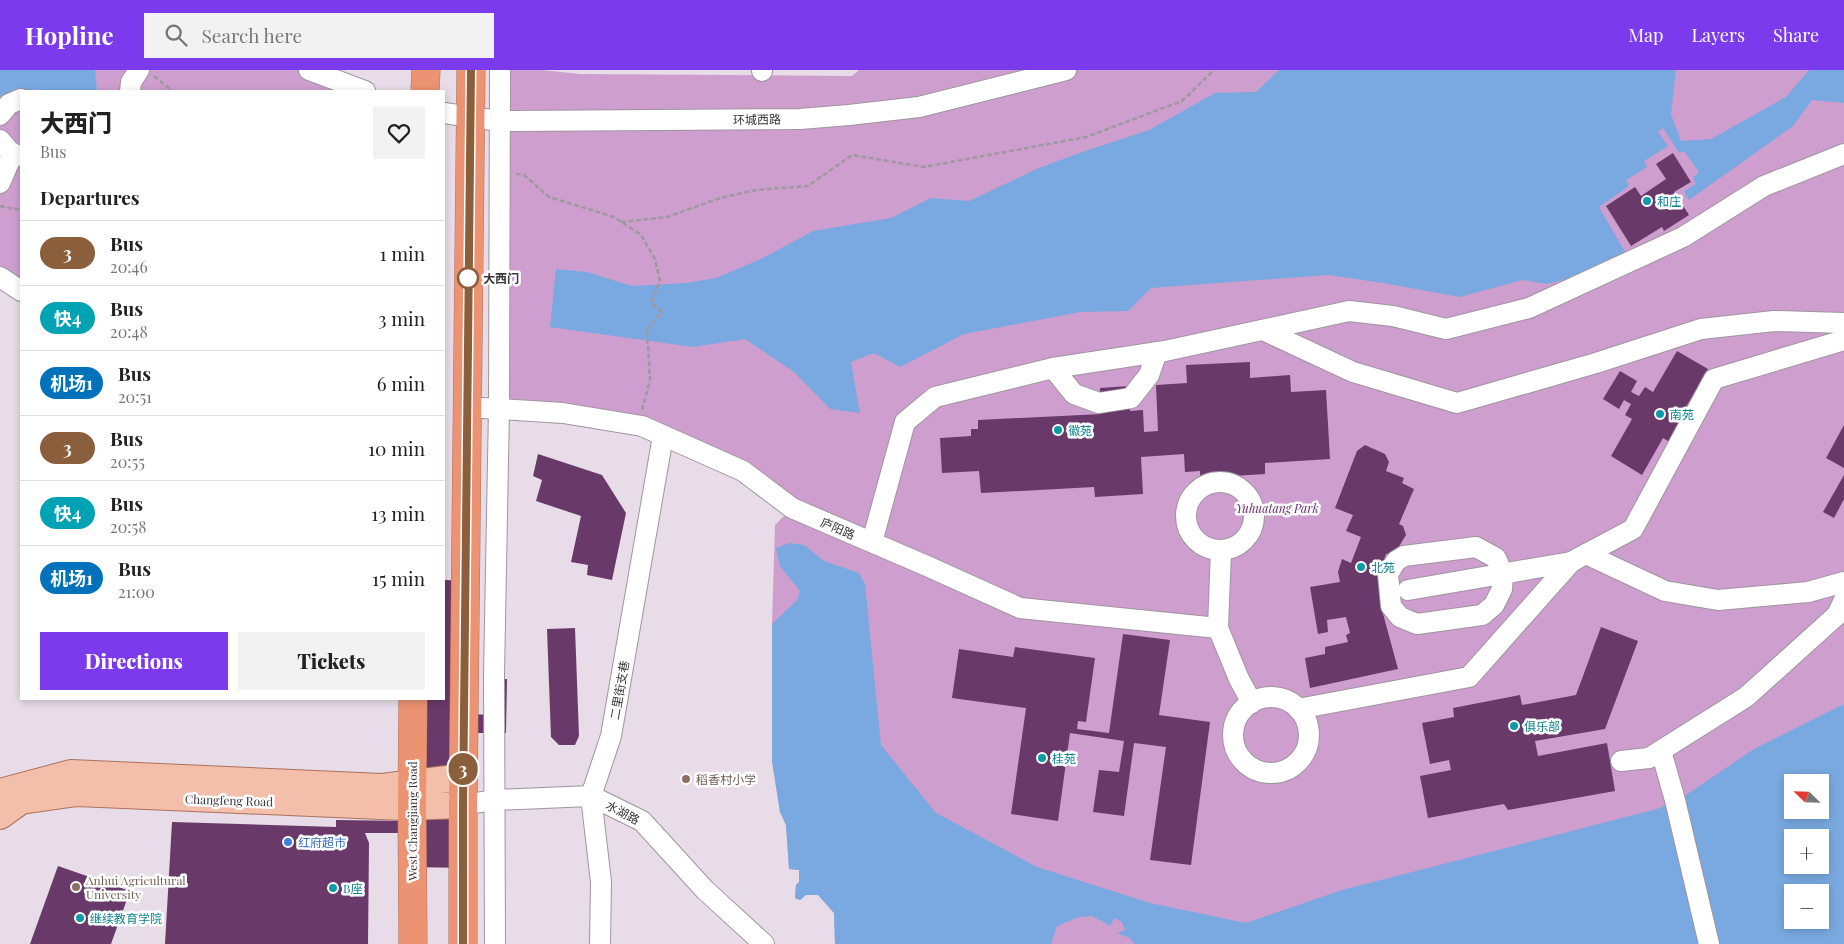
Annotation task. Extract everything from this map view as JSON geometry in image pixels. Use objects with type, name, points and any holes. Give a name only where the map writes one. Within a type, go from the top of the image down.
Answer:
[{"type":"highway","points":[[425,90],[426,70]]},
{"type":"highway","points":[[463,944],[466,407],[461,119],[470,70]]},
{"type":"highway","name":"West Changjiang Road","points":[[413,700],[408,796],[413,944]]},
{"type":"main road","name":"Changfeng Road","points":[[0,792],[71,773],[382,787],[408,796],[463,777]]},
{"type":"main road","name":"Changfeng Road","points":[[0,816],[21,801],[77,793],[408,796],[463,805]]},
{"type":"street","points":[[309,70],[363,90]]},
{"type":"street","points":[[414,70],[414,90]]},
{"type":"street","points":[[495,944],[494,665],[499,409],[500,70]]},
{"type":"street","name":"环城西路","points":[[461,119],[499,121],[800,119],[919,108],[1066,70]]},
{"type":"street","points":[[130,90],[132,82],[145,72]]},
{"type":"street","points":[[0,115],[9,104],[20,99]]},
{"type":"street","points":[[6,178],[7,146]]},
{"type":"street","points":[[872,542],[905,422],[935,397],[1054,368],[1157,352],[1349,311],[1393,316],[1446,329],[1529,308],[1683,236],[1764,186],[1844,154]]},
{"type":"street","points":[[0,277],[20,290]]},
{"type":"street","points":[[1263,330],[1353,372],[1457,403],[1596,363],[1701,329],[1774,322],[1844,324]]},
{"type":"street","points":[[1408,590],[1503,574],[1578,558],[1632,529],[1714,379],[1844,340]]},
{"type":"street","points":[[1054,368],[1074,394],[1099,403],[1131,398],[1150,375],[1157,352]]},
{"type":"street","name":"庐阳路","points":[[466,407],[563,413],[642,426],[743,471],[792,508],[1020,608],[1218,628]]},
{"type":"street","name":"二里街支巷","points":[[600,944],[601,882],[591,796],[611,736],[663,436]]},
{"type":"street","points":[[1476,547],[1496,558],[1503,574],[1502,589],[1494,605],[1482,615],[1417,624],[1400,617],[1391,606],[1388,574],[1396,561],[1404,556],[1476,547]]},
{"type":"street","points":[[1221,550],[1218,628],[1239,679],[1252,703]]},
{"type":"street","points":[[1578,558],[1665,591],[1718,600],[1808,592],[1844,582]]},
{"type":"street","points":[[1298,709],[1469,677],[1578,558]]},
{"type":"street","points":[[1621,761],[1649,758],[1746,697],[1838,615],[1844,600]]},
{"type":"street","points":[[1264,698],[1276,698],[1288,701],[1298,709],[1306,719],[1309,731],[1304,755],[1296,764],[1285,771],[1273,773],[1260,772],[1249,766],[1240,757],[1235,746],[1236,721],[1252,703],[1264,698]]},
{"type":"street","points":[[403,944],[408,796],[406,700]]},
{"type":"street","points":[[1661,751],[1675,800],[1709,944]]},
{"type":"street","name":"水湖路","points":[[463,805],[494,800],[591,796],[642,822],[705,890],[764,944]]},
{"type":"path","points":[[621,222],[667,217],[720,198],[756,190],[808,186],[852,155],[924,168],[1086,136],[1182,101],[1214,70]]},
{"type":"path","points":[[145,72],[171,90]]},
{"type":"path","points":[[499,172],[524,175],[549,197],[614,217],[641,235],[655,259],[660,281],[651,302],[662,312],[646,331],[650,380],[642,406],[642,426]]},
{"type":"path","points":[[0,206],[20,210]]},
{"type":"green space","points":[[0,70],[309,70],[362,90],[20,90],[20,290],[0,277]]},
{"type":"green space","name":"Yuhuatang Park","points":[[500,70],[542,70],[580,74],[852,76],[859,70],[1844,70],[1844,944],[835,944],[834,913],[818,895],[806,895],[800,900],[795,898],[796,885],[799,882],[799,870],[789,869],[786,825],[780,812],[772,761],[772,624],[775,525],[792,508],[642,426],[499,409]]},
{"type":"water","points":[[0,70],[95,70],[97,90],[20,90],[20,93],[0,97]]},
{"type":"water","points":[[1279,70],[1676,70],[1671,114],[1681,141],[1711,139],[1786,97],[1809,70],[1844,70],[1844,103],[1812,100],[1793,126],[1689,200],[1684,191],[1696,184],[1693,177],[1699,172],[1684,151],[1679,153],[1663,128],[1658,132],[1668,146],[1644,161],[1647,167],[1626,180],[1629,186],[1599,207],[1628,257],[1599,272],[1546,284],[1522,280],[1460,297],[1328,275],[1151,288],[1128,311],[1080,312],[964,334],[900,367],[874,353],[851,362],[860,413],[830,409],[794,372],[745,339],[693,347],[550,327],[556,269],[587,272],[632,286],[686,283],[716,278],[763,258],[813,231],[891,218],[931,198],[969,201],[1039,168],[1149,130],[1215,93],[1256,92]]},
{"type":"water","points":[[789,543],[804,545],[824,561],[859,573],[865,584],[881,745],[936,813],[1037,867],[1150,903],[1246,923],[1342,890],[1657,809],[1683,797],[1754,749],[1844,704],[1844,944],[1135,944],[1130,938],[1117,933],[1125,930],[1122,922],[1114,918],[1110,926],[1092,916],[1079,917],[1057,926],[1051,944],[835,944],[834,913],[818,895],[806,895],[800,900],[795,898],[796,885],[799,882],[799,870],[789,869],[786,825],[780,812],[772,761],[772,624],[797,600],[800,591],[780,566],[776,548]]},
{"type":"building","name":"和庄","points":[[1673,153],[1691,182],[1674,192],[1689,215],[1664,231],[1662,227],[1631,246],[1606,206],[1635,187],[1641,196],[1666,179],[1656,164]]},
{"type":"building","name":"南苑","points":[[1677,351],[1708,369],[1686,407],[1696,413],[1676,446],[1663,438],[1642,475],[1611,456],[1632,419],[1625,415],[1631,404],[1624,400],[1619,409],[1603,399],[1620,371],[1637,381],[1631,392],[1639,396],[1645,387],[1653,392]]},
{"type":"building","name":"徽苑","points":[[1250,362],[1250,378],[1290,375],[1291,392],[1326,390],[1330,459],[1265,463],[1265,474],[1200,478],[1200,471],[1185,472],[1184,454],[1141,457],[1143,494],[1095,497],[1094,487],[981,493],[979,471],[942,473],[940,438],[971,436],[971,429],[978,429],[978,420],[1101,414],[1100,388],[1129,386],[1130,411],[1143,410],[1144,432],[1158,431],[1156,385],[1187,383],[1186,365]]},
{"type":"building","points":[[1844,425],[1844,468],[1826,458]]},
{"type":"building","name":"北苑","points":[[1365,445],[1385,454],[1389,462],[1386,471],[1404,478],[1402,483],[1414,489],[1399,524],[1403,526],[1406,535],[1395,553],[1386,554],[1380,573],[1391,606],[1382,610],[1398,669],[1310,688],[1305,658],[1325,654],[1325,647],[1348,642],[1346,635],[1350,633],[1346,617],[1327,620],[1328,632],[1318,634],[1310,587],[1340,582],[1338,572],[1342,559],[1351,563],[1361,537],[1346,531],[1353,515],[1335,508],[1357,451]]},
{"type":"building","points":[[538,454],[602,475],[626,513],[612,580],[587,575],[588,565],[571,562],[581,516],[536,501],[542,480],[533,476]]},
{"type":"building","points":[[1844,475],[1844,499],[1834,518],[1823,512]]},
{"type":"building","points":[[445,580],[474,581],[472,714],[490,715],[490,679],[507,679],[506,733],[471,733],[468,868],[409,867],[410,833],[365,833],[369,843],[368,944],[165,944],[172,822],[336,827],[336,820],[408,821],[411,700],[445,700]]},
{"type":"building","name":"俱乐部","points":[[1601,627],[1638,641],[1605,729],[1535,741],[1538,756],[1607,743],[1615,791],[1508,810],[1504,804],[1428,818],[1420,776],[1451,770],[1449,760],[1430,764],[1422,723],[1454,717],[1453,708],[1520,695],[1522,705],[1576,695]]},
{"type":"building","points":[[575,628],[579,736],[575,745],[559,745],[551,737],[547,629]]},
{"type":"building","name":"桂苑","points":[[1123,634],[1170,640],[1159,715],[1210,722],[1191,865],[1150,860],[1166,747],[1134,743],[1124,816],[1093,812],[1099,770],[1119,772],[1124,741],[1070,733],[1058,821],[1011,814],[1026,708],[952,698],[959,649],[1013,657],[1015,647],[1095,658],[1086,722],[1078,721],[1077,729],[1109,733]]},
{"type":"building","name":"继续教育学院","points":[[58,866],[130,891],[111,944],[30,944]]},
{"type":"bus line","name":"3","points":[[463,944],[466,407],[471,70]]},
{"type":"place","name":"和庄","points":[[1647,201]]},
{"type":"place","name":"大西门","points":[[468,278]]},
{"type":"place","name":"南苑","points":[[1660,414]]},
{"type":"place","name":"徽苑","points":[[1058,430]]},
{"type":"place","name":"北苑","points":[[1361,567]]},
{"type":"place","name":"俱乐部","points":[[1514,726]]},
{"type":"place","name":"桂苑","points":[[1042,758]]},
{"type":"place","name":"稻香村小学","points":[[686,779]]},
{"type":"place","name":"红府超市","points":[[288,842]]},
{"type":"place","name":"Anhui Agricultural University","points":[[76,887]]},
{"type":"place","name":"B座","points":[[333,888]]},
{"type":"place","name":"继续教育学院","points":[[80,918]]}]
